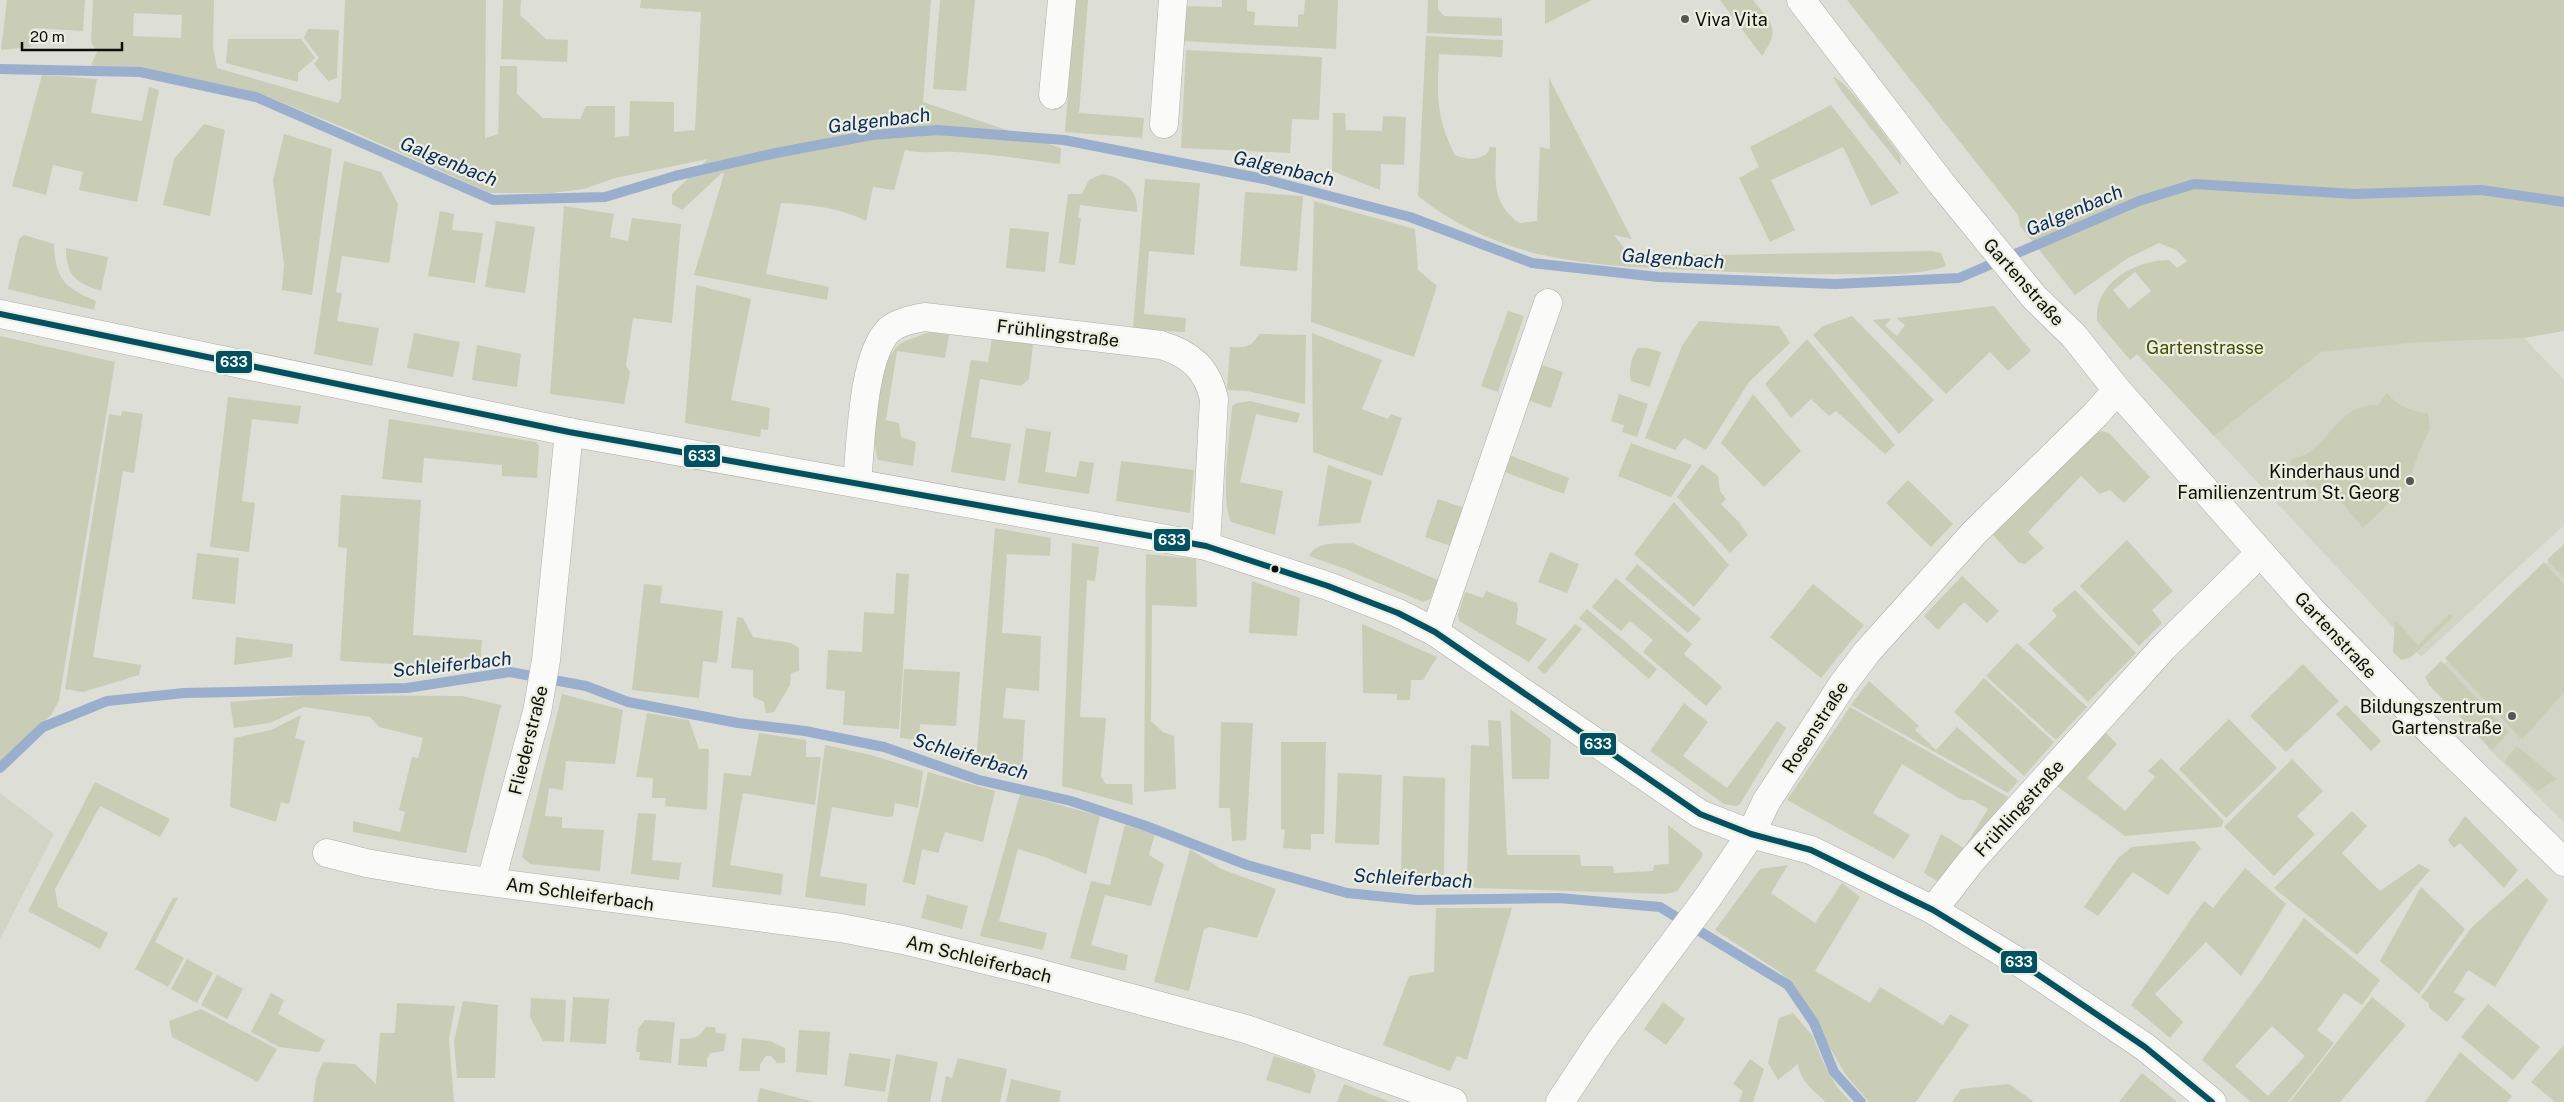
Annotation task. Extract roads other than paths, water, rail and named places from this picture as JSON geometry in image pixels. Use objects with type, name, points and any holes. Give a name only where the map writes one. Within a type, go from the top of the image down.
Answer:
[{"type":"street","points":[[1053,96],[1062,0]]},
{"type":"street","points":[[1164,124],[1174,0]]},
{"type":"street","name":"Gartenstraße","points":[[1802,0],[1984,238],[2034,297],[2074,336],[2117,390],[2260,553],[2389,691],[2564,862]]},
{"type":"street","points":[[1435,632],[1548,303]]},
{"type":"street","points":[[0,314],[569,432],[857,482],[1206,546],[1328,586],[1398,613],[1435,632],[1700,814],[1751,834],[1811,850],[1933,910],[2096,1012],[2145,1047],[2212,1102]]},
{"type":"street","name":"Frühlingstraße","points":[[857,482],[866,395],[874,356],[882,339],[890,329],[911,319],[925,317],[1160,345],[1175,349],[1196,362],[1210,385],[1214,399],[1206,546]]},
{"type":"street","name":"Rosenstraße","points":[[1560,1102],[1601,1040],[1673,948],[1706,900],[1751,834],[1766,802],[1843,684],[1867,652],[1974,533],[2095,415],[2117,390]]},
{"type":"street","name":"Fliederstraße","points":[[491,881],[537,712],[546,660],[569,432]]},
{"type":"street","name":"Frühlingstraße","points":[[1933,910],[1972,860],[2163,648],[2260,553]]},
{"type":"street","points":[[327,852],[366,863],[491,881]]},
{"type":"street","name":"Am Schleiferbach","points":[[491,881],[841,928],[903,940],[1031,971],[1246,1028],[1453,1102]]},
{"type":"waterway","name":"Galgenbach","points":[[0,69],[140,72],[256,97],[493,200],[605,197],[675,176],[776,153],[872,135],[937,130],[1064,140],[1264,179],[1410,217],[1532,263],[1658,277],[1835,284],[1959,278],[2139,201],[2194,184],[2354,194],[2481,190],[2564,202]]},
{"type":"waterway","name":"Schleiferbach","points":[[0,768],[43,727],[107,701],[184,693],[407,688],[510,672],[586,686],[628,702],[738,723],[805,731],[884,747],[979,780],[1071,801],[1146,826],[1247,865],[1347,893],[1417,900],[1559,898],[1660,907],[1788,985],[1814,1023],[1834,1072],[1861,1102]]},
{"type":"place","name":"Viva Vita","points":[[1685,19]]},
{"type":"place","name":"Kinderhaus und Familienzentrum St. Georg","points":[[2410,481]]},
{"type":"place","name":"Bildungszentrum Gartenstraße","points":[[2512,716]]},
{"type":"park label","name":"Gartenstrasse","points":[[2205,347]]}]
